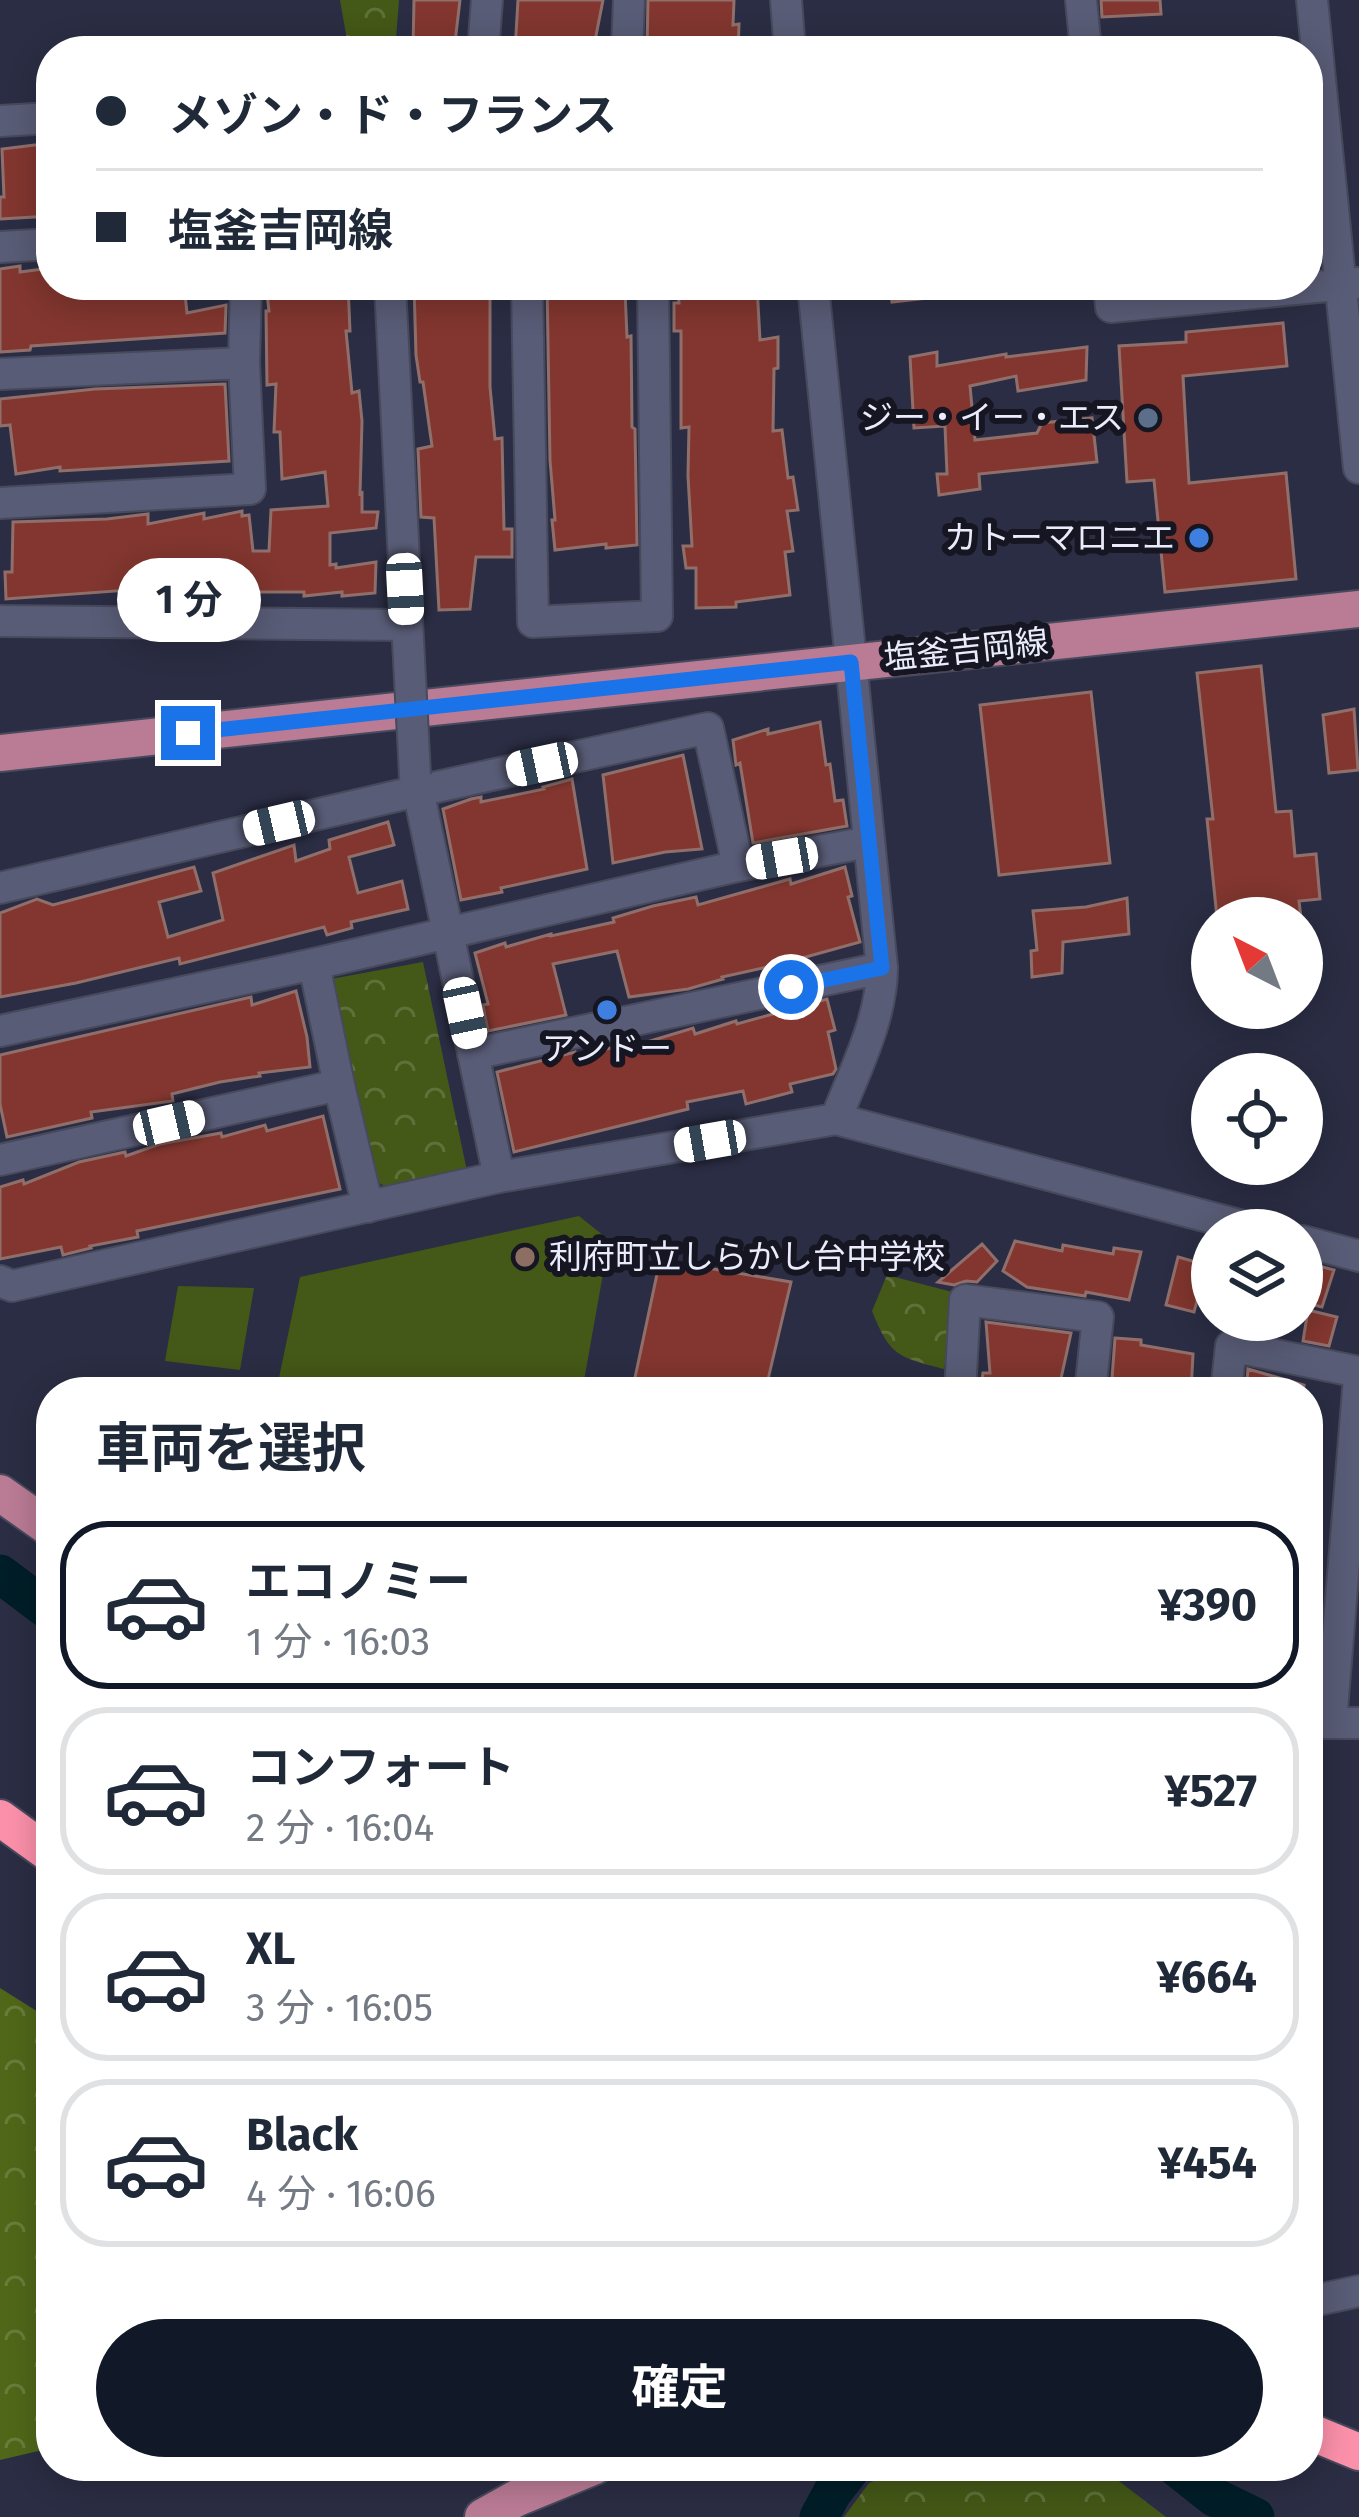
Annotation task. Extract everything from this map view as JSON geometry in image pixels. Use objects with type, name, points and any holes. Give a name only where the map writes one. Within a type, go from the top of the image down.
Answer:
[{"type":"highway","points":[[0,1818],[36,1844]]},
{"type":"highway","points":[[0,1839],[36,1862]]},
{"type":"highway","points":[[1323,2437],[1359,2452]]},
{"type":"main road","name":"塩釜吉岡線","points":[[0,753],[1359,609]]},
{"type":"main road","points":[[0,1493],[36,1518]]},
{"type":"main road","points":[[483,2517],[558,2481]]},
{"type":"street","points":[[484,36],[487,0]]},
{"type":"street","points":[[628,36],[629,0]]},
{"type":"street","points":[[786,0],[789,36]]},
{"type":"street","points":[[1081,0],[1085,36]]},
{"type":"street","points":[[1312,0],[1317,36]]},
{"type":"street","points":[[1323,84],[1349,283],[1359,467]]},
{"type":"street","points":[[0,121],[36,119]]},
{"type":"street","points":[[0,247],[36,245]]},
{"type":"street","points":[[0,503],[250,489],[246,300]]},
{"type":"street","points":[[391,300],[417,783],[500,1177]]},
{"type":"street","points":[[527,300],[533,622],[657,616],[653,300]]},
{"type":"street","points":[[815,300],[882,968],[875,1013],[836,1120]]},
{"type":"street","points":[[1110,300],[1111,307],[1180,300]]},
{"type":"street","points":[[0,374],[244,363]]},
{"type":"street","points":[[0,621],[408,633]]},
{"type":"street","points":[[0,888],[417,783],[708,728],[738,866]]},
{"type":"street","points":[[0,1031],[738,866],[869,842]]},
{"type":"street","points":[[314,964],[368,1207]]},
{"type":"street","points":[[473,1054],[882,968]]},
{"type":"street","points":[[0,1160],[339,1085]]},
{"type":"street","points":[[0,1281],[12,1286],[500,1177],[836,1120],[1191,1213]]},
{"type":"street","points":[[1323,1247],[1359,1256]]},
{"type":"street","points":[[961,1377],[965,1300],[1098,1317],[1092,1377]]},
{"type":"street","points":[[1228,1377],[1231,1346],[1359,1375],[1333,1723]]},
{"type":"street","points":[[1323,2299],[1359,2291]]},
{"type":"green space","points":[[340,0],[399,0],[396,36],[346,36]]},
{"type":"green space","points":[[423,962],[467,1171],[388,1189],[374,1179],[331,979]]},
{"type":"green space","points":[[579,1216],[609,1240],[585,1377],[279,1377],[300,1277]]},
{"type":"green space","points":[[887,1275],[956,1293],[944,1369],[906,1357],[884,1337],[872,1311]]},
{"type":"green space","points":[[178,1286],[254,1288],[240,1370],[165,1361]]},
{"type":"green space","points":[[0,1988],[36,2011],[36,2452],[0,2460]]},
{"type":"green space","points":[[1119,2481],[1166,2517],[844,2517],[869,2483]]},
{"type":"building","points":[[414,0],[460,0],[456,36],[413,36]]},
{"type":"building","points":[[518,0],[603,0],[596,36],[516,36]]},
{"type":"building","points":[[648,0],[734,0],[733,25],[739,24],[739,36],[647,36]]},
{"type":"building","points":[[1101,0],[1160,0],[1161,14],[1102,17]]},
{"type":"building","points":[[36,145],[36,217],[0,219],[2,149]]},
{"type":"building","points":[[0,269],[36,270],[36,300],[186,300],[187,313],[226,305],[225,333],[0,352]]},
{"type":"building","points":[[268,300],[349,300],[350,331],[346,331],[352,393],[359,391],[362,421],[362,512],[378,512],[376,528],[330,533],[330,565],[376,562],[375,593],[156,596],[156,588],[6,599],[13,522],[148,514],[148,524],[242,511],[242,516],[249,515],[253,551],[269,551],[271,510],[328,506],[325,472],[282,479],[280,432],[274,432],[276,384],[267,385]]},
{"type":"building","points":[[414,300],[490,300],[490,387],[495,439],[502,438],[504,529],[512,529],[512,557],[476,557],[470,609],[439,610],[434,518],[421,517],[418,449],[432,446],[416,355]]},
{"type":"building","points":[[547,300],[625,300],[627,337],[631,336],[637,545],[555,550]]},
{"type":"building","points":[[758,300],[760,340],[778,337],[773,431],[782,430],[798,510],[787,511],[793,551],[785,552],[790,595],[736,602],[736,607],[696,608],[696,568],[686,568],[683,546],[692,546],[689,427],[681,428],[681,331],[674,331],[674,303]]},
{"type":"building","points":[[1283,323],[1287,366],[1183,376],[1189,483],[1286,473],[1296,579],[1165,592],[1154,480],[1127,482],[1119,346],[1186,342],[1186,332]]},
{"type":"building","points":[[1087,347],[1086,380],[1018,391],[1016,376],[970,386],[975,440],[1037,433],[1042,423],[1092,418],[1097,462],[979,474],[980,489],[939,495],[937,474],[947,474],[945,426],[914,428],[910,357],[937,352],[937,366]]},
{"type":"building","points":[[225,384],[229,461],[60,471],[60,467],[16,474],[10,425],[0,426],[0,399],[95,389]]},
{"type":"building","points":[[1261,666],[1276,812],[1291,811],[1295,856],[1316,854],[1320,897],[1215,897],[1207,819],[1213,819],[1197,673]]},
{"type":"building","points":[[1091,692],[1110,863],[999,875],[980,705]]},
{"type":"building","points":[[1354,709],[1358,770],[1329,773],[1323,715]]},
{"type":"building","points":[[820,722],[835,801],[843,800],[847,826],[753,843],[733,740],[768,729],[768,734]]},
{"type":"building","points":[[683,755],[702,849],[613,863],[603,775]]},
{"type":"building","points":[[572,779],[587,869],[461,900],[443,809]]},
{"type":"building","points":[[388,822],[394,845],[349,857],[358,893],[402,881],[408,909],[351,922],[352,928],[327,935],[324,927],[180,964],[179,958],[0,997],[0,913],[37,899],[53,905],[194,867],[201,891],[159,902],[168,937],[223,920],[213,873],[294,845],[296,861],[330,849],[329,840]]},
{"type":"building","points":[[845,867],[860,942],[688,989],[629,997],[617,951],[553,964],[566,1015],[488,1031],[483,1005],[488,1004],[475,953],[614,922],[613,918],[653,906],[696,897],[698,905]]},
{"type":"building","points":[[1127,898],[1129,934],[1063,942],[1062,973],[1032,977],[1031,951],[1037,950],[1033,911]]},
{"type":"building","points":[[296,991],[310,1067],[220,1082],[172,1094],[173,1101],[91,1112],[92,1118],[7,1137],[0,1104],[0,1055],[251,997],[252,1005]]},
{"type":"building","points":[[827,999],[835,1030],[828,1032],[833,1074],[790,1084],[792,1092],[746,1104],[743,1091],[687,1102],[688,1109],[514,1152],[497,1072],[575,1052],[576,1057],[626,1044],[627,1048],[693,1028],[695,1034]]},
{"type":"building","points":[[323,1116],[340,1189],[137,1231],[138,1237],[63,1255],[61,1247],[0,1259],[0,1187],[23,1180],[24,1184],[79,1162],[125,1152],[126,1156],[160,1144],[221,1133],[222,1137],[265,1125],[267,1131]]},
{"type":"building","points":[[1015,1241],[1062,1251],[1063,1245],[1113,1254],[1114,1248],[1141,1252],[1129,1300],[1027,1287],[1003,1271]]},
{"type":"building","points":[[982,1244],[997,1261],[977,1282],[938,1282]]},
{"type":"building","points":[[1178,1257],[1191,1261],[1191,1311],[1166,1305]]},
{"type":"building","points":[[660,1260],[791,1282],[769,1377],[635,1377]]},
{"type":"building","points":[[1323,1267],[1334,1270],[1323,1304]]},
{"type":"building","points":[[1323,1314],[1337,1317],[1329,1346],[1303,1341],[1323,1341]]},
{"type":"building","points":[[986,1322],[1071,1333],[1061,1377],[982,1377],[990,1373]]},
{"type":"building","points":[[1115,1338],[1193,1354],[1192,1377],[1112,1377]]},
{"type":"building","points":[[1248,1369],[1276,1377],[1247,1377]]},
{"type":"waterway","points":[[0,1574],[36,1601]]},
{"type":"waterway","points":[[819,2517],[841,2481]]},
{"type":"waterway","points":[[1194,2481],[1255,2517]]},
{"type":"place","name":"ジー・イー・エス","points":[[1148,418]]},
{"type":"place","name":"カトーマロニエ","points":[[1199,538]]},
{"type":"place","name":"アンドー","points":[[607,1010]]},
{"type":"place","name":"利府町立しらかし台中学校","points":[[525,1257]]},
{"type":"route","points":[[188,733],[851,662],[882,968],[791,987]]}]
